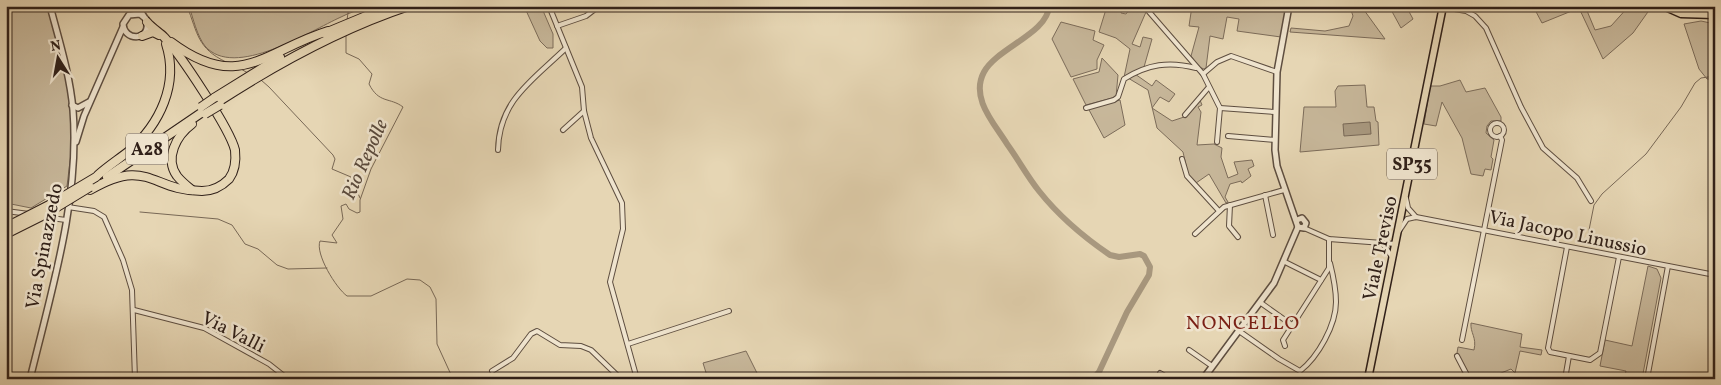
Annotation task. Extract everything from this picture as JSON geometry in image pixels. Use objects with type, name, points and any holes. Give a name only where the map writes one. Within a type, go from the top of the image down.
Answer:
[{"type":"highway","name":"A28","points":[[90,189],[249,79],[332,32],[390,6]]},
{"type":"highway","name":"A28","points":[[358,21],[409,6]]},
{"type":"highway","points":[[146,21],[188,54],[203,61],[227,66],[242,65],[272,57],[312,36],[332,32]]},
{"type":"highway","points":[[6,234],[64,207],[90,189],[106,181],[127,174],[148,176],[192,190],[212,189],[226,181],[234,168],[235,151],[224,126],[164,37],[153,32],[142,36]]},
{"type":"highway","points":[[97,176],[144,136],[164,104],[170,80],[171,66],[164,37]]},
{"type":"highway","name":"A28","points":[[217,101],[236,90],[249,79]]},
{"type":"highway","points":[[192,190],[177,176],[172,161],[172,153],[176,142],[186,128],[203,111]]},
{"type":"highway","name":"A28","points":[[6,227],[49,205],[203,111]]},
{"type":"main road","name":"Viale Treviso","points":[[1368,379],[1443,6]]},
{"type":"main road","points":[[1663,6],[1675,12],[1714,15]]},
{"type":"main road","points":[[1693,14],[1711,6]]},
{"type":"street","points":[[50,6],[70,85],[73,108],[74,147]]},
{"type":"street","points":[[74,147],[84,113],[119,40],[124,20],[134,6]]},
{"type":"street","points":[[119,40],[142,36],[147,30],[146,21],[138,6]]},
{"type":"street","points":[[549,6],[582,87],[584,111],[591,138],[622,203],[623,229],[610,282],[637,379]]},
{"type":"street","points":[[557,26],[586,16],[599,6]]},
{"type":"street","points":[[1144,6],[1202,74],[1209,87],[1220,108],[1217,142]]},
{"type":"street","points":[[1289,6],[1277,72],[1275,140],[1277,166],[1284,190],[1297,220],[1301,227],[1329,238],[1396,244]]},
{"type":"street","points":[[1443,6],[1470,14],[1486,28],[1521,107],[1543,148],[1577,178],[1591,201]]},
{"type":"street","points":[[129,15],[136,13],[146,21]]},
{"type":"street","points":[[123,27],[126,34],[132,37]]},
{"type":"street","points":[[498,150],[498,136],[512,100],[566,48]]},
{"type":"street","points":[[1202,74],[1217,62],[1231,56],[1277,72]]},
{"type":"street","points":[[1086,108],[1118,98],[1124,79],[1147,67],[1159,64],[1173,64],[1196,68]]},
{"type":"street","points":[[1185,115],[1209,87]]},
{"type":"street","points":[[73,108],[78,108],[89,102]]},
{"type":"street","points":[[73,108],[84,113]]},
{"type":"street","points":[[1220,108],[1275,112]]},
{"type":"street","points":[[563,130],[584,111]]},
{"type":"street","points":[[74,125],[84,113]]},
{"type":"street","points":[[1228,136],[1275,140]]},
{"type":"street","points":[[1462,340],[1502,140],[1500,136]]},
{"type":"street","name":"Via Spinazzedo","points":[[30,379],[66,220],[74,147]]},
{"type":"street","points":[[1182,159],[1187,176],[1218,211]]},
{"type":"street","points":[[1195,234],[1218,211],[1230,205],[1284,190]]},
{"type":"street","points":[[1398,233],[1410,216],[1406,194]]},
{"type":"street","points":[[1265,195],[1273,234]]},
{"type":"street","points":[[1230,205],[1229,226],[1238,236]]},
{"type":"street","points":[[68,207],[94,211],[104,216],[130,278],[134,310],[135,379]]},
{"type":"street","points":[[6,211],[66,220]]},
{"type":"street","points":[[1402,214],[1410,216]]},
{"type":"street","name":"Via Jacopo Linussio","points":[[1410,216],[1715,275]]},
{"type":"street","points":[[1203,379],[1261,303],[1285,262],[1305,220],[1297,220]]},
{"type":"street","points":[[1239,331],[1278,359],[1300,370],[1312,358],[1329,329],[1336,303],[1330,263],[1329,238]]},
{"type":"street","points":[[1382,242],[1393,259]]},
{"type":"street","points":[[1567,247],[1548,344],[1550,352],[1590,360],[1600,353],[1619,257]]},
{"type":"street","points":[[1285,262],[1321,280]]},
{"type":"street","points":[[1285,346],[1283,340],[1330,263]]},
{"type":"street","points":[[1647,379],[1668,266]]},
{"type":"street","points":[[1261,303],[1292,325]]},
{"type":"street","name":"Via Valli","points":[[134,310],[204,328],[269,364],[288,379]]},
{"type":"street","points":[[628,344],[729,311]]},
{"type":"street","points":[[492,371],[513,358],[531,334],[537,331],[560,345],[585,347],[591,350],[621,379]]},
{"type":"street","points":[[1190,350],[1212,366]]},
{"type":"street","points":[[1456,356],[1469,379]]},
{"type":"street","points":[[1565,379],[1570,356]]},
{"type":"street","points":[[1160,373],[1170,379]]},
{"type":"shaded area","points":[[6,6],[47,6],[64,67],[71,105],[71,156],[67,186],[31,208],[6,203]]},
{"type":"shaded area","points":[[189,6],[370,6],[344,15],[272,50],[234,58],[218,55],[205,46],[197,32]]},
{"type":"shaded area","points":[[524,6],[541,6],[553,34],[553,48],[547,48],[540,41]]},
{"type":"shaded area","points":[[1107,6],[1122,6],[1121,13],[1126,14],[1132,6],[1141,6],[1146,12],[1132,44],[1140,47],[1143,37],[1152,39],[1144,67],[1136,71],[1135,74],[1152,86],[1156,80],[1175,94],[1169,102],[1160,97],[1152,108],[1148,90],[1128,78],[1123,82],[1130,49],[1116,38],[1099,32]]},
{"type":"shaded area","points":[[1192,6],[1287,6],[1281,37],[1237,31],[1239,19],[1227,17],[1223,39],[1210,36],[1206,68],[1204,69],[1199,67],[1191,56],[1199,27],[1189,26]]},
{"type":"shaded area","points":[[1389,6],[1406,6],[1413,19],[1401,28]]},
{"type":"shaded area","points":[[1533,6],[1585,6],[1595,30],[1611,26],[1629,6],[1646,6],[1650,9],[1633,33],[1603,59],[1579,8],[1542,23]]},
{"type":"shaded area","points":[[1350,7],[1364,10],[1385,39],[1290,32],[1291,28],[1325,31],[1349,26],[1353,16]]},
{"type":"shaded area","points":[[1701,21],[1715,24],[1715,79],[1707,79],[1699,69],[1684,24]]},
{"type":"shaded area","points":[[1061,22],[1095,31],[1093,40],[1104,45],[1097,60],[1097,69],[1071,77],[1052,39]]},
{"type":"shaded area","points":[[1102,58],[1118,75],[1116,97],[1086,105],[1073,79],[1099,72]]},
{"type":"shaded area","points":[[1460,80],[1466,92],[1485,88],[1501,117],[1501,121],[1491,121],[1487,126],[1486,133],[1494,140],[1491,157],[1493,159],[1491,170],[1485,169],[1483,176],[1471,174],[1462,138],[1442,102],[1436,126],[1424,124],[1430,86],[1440,86]]},
{"type":"shaded area","points":[[1365,85],[1367,107],[1374,107],[1376,121],[1378,122],[1379,145],[1300,152],[1304,107],[1336,107],[1335,91],[1338,86]]},
{"type":"shaded area","points":[[1120,100],[1125,125],[1104,138],[1088,108]]},
{"type":"shaded area","points":[[1200,100],[1202,105],[1198,107],[1201,112],[1197,145],[1214,144],[1222,148],[1221,157],[1228,178],[1238,174],[1234,162],[1252,160],[1254,166],[1248,169],[1251,176],[1242,183],[1241,181],[1230,184],[1225,197],[1228,202],[1226,203],[1209,174],[1196,183],[1188,174],[1183,152],[1157,128],[1152,108],[1172,121],[1187,116]]},
{"type":"shaded area","points":[[1370,122],[1371,134],[1344,136],[1343,124]]},
{"type":"shaded area","points":[[1648,266],[1657,269],[1661,278],[1642,379],[1624,379],[1626,371],[1600,366],[1605,340],[1632,346]]},
{"type":"shaded area","points":[[1471,323],[1522,334],[1520,347],[1542,350],[1541,355],[1520,351],[1515,373],[1511,369],[1486,379],[1472,379],[1457,353],[1458,347],[1474,350],[1475,342]]},
{"type":"shaded area","points":[[746,351],[760,379],[708,379],[703,363]]},
{"type":"waterway","points":[[187,6],[204,46],[216,57],[226,62]]},
{"type":"waterway","name":"Rio Repolle","points":[[347,20],[349,6]]},
{"type":"waterway","points":[[1049,6],[1046,16],[1040,24],[990,63],[980,82],[980,91],[985,110],[990,119],[1046,200],[1082,234],[1110,255],[1119,257],[1140,254],[1144,256],[1150,267],[1149,275],[1127,312],[1099,372],[1093,379]]},
{"type":"waterway","name":"Rio Repolle","points":[[346,34],[346,53],[359,59],[372,74],[369,84],[373,90],[377,95],[403,107],[371,169],[360,200],[360,212],[357,213],[349,209],[346,204],[341,206],[343,219],[332,235],[337,243],[320,241],[319,247],[323,262],[332,279],[347,296],[371,296],[407,279],[420,280],[430,287],[436,299],[437,344],[453,379]]},
{"type":"waterway","points":[[239,68],[248,73]]},
{"type":"waterway","points":[[1587,240],[1594,205],[1602,194],[1646,154],[1681,107],[1695,83],[1701,78],[1715,76]]},
{"type":"waterway","points":[[261,80],[333,155],[335,159],[332,169],[351,177],[360,198]]},
{"type":"waterway","points":[[140,212],[218,219],[232,225],[245,244],[258,249],[277,265],[288,269],[327,268]]},
{"type":"district","name":"NONCELLO","points":[[1243,322]]}]
